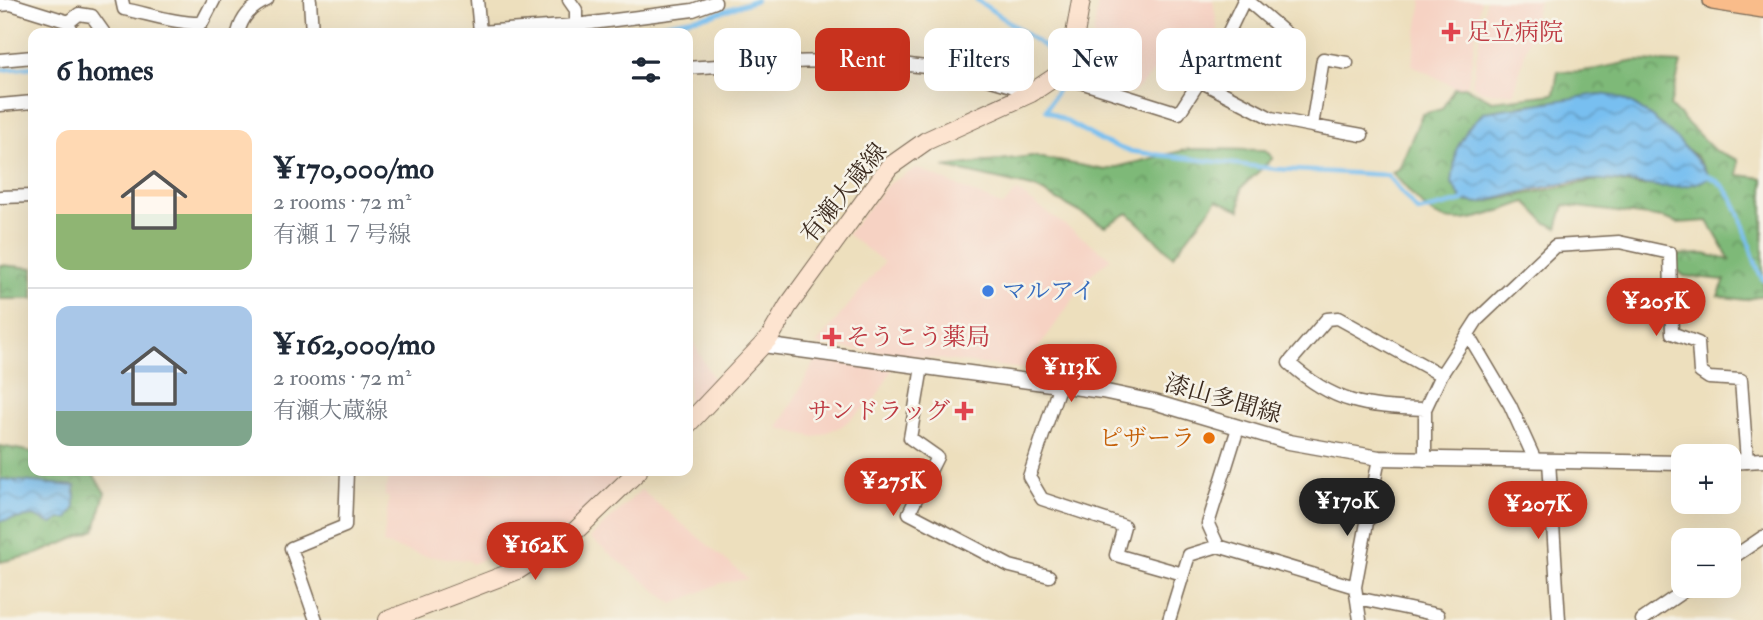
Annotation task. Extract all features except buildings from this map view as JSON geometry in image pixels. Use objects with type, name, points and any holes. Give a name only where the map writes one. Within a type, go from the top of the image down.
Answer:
[{"type":"main road","name":"有瀬大蔵線","points":[[1076,28],[1081,0]]},
{"type":"main road","points":[[1713,0],[1763,8]]},
{"type":"main road","name":"有瀬大蔵線","points":[[693,419],[763,345],[889,167],[926,141],[1031,93],[1048,82]]},
{"type":"main road","points":[[388,620],[518,570],[567,539],[633,476]]},
{"type":"street","points":[[122,0],[124,9],[170,17],[183,24],[202,23],[214,0]]},
{"type":"street","points":[[239,28],[254,6],[267,0]]},
{"type":"street","points":[[310,0],[312,28]]},
{"type":"street","points":[[477,0],[480,28]]},
{"type":"street","points":[[569,0],[576,10],[576,28]]},
{"type":"street","points":[[1231,28],[1245,0],[1279,28]]},
{"type":"street","points":[[588,28],[693,10],[715,2]]},
{"type":"street","points":[[0,5],[11,4],[70,27],[79,14],[92,16],[100,28]]},
{"type":"street","points":[[0,60],[28,57]]},
{"type":"street","points":[[1312,126],[1323,58],[1348,63]]},
{"type":"street","points":[[693,68],[810,60],[893,62],[997,80],[1031,93]]},
{"type":"street","points":[[1109,91],[1179,113],[1193,91]]},
{"type":"street","points":[[1219,91],[1271,118],[1362,135]]},
{"type":"street","points":[[0,105],[28,102]]},
{"type":"street","points":[[0,197],[28,196]]},
{"type":"street","points":[[1425,460],[1425,409],[1441,376],[1477,320],[1555,246],[1619,242],[1670,253],[1672,333],[1698,343],[1700,372],[1709,378],[1741,380],[1747,462]]},
{"type":"street","points":[[1425,409],[1377,408],[1333,396],[1311,383],[1289,363],[1326,319],[1338,317],[1441,376]]},
{"type":"street","points":[[1468,334],[1542,461],[1559,620]]},
{"type":"street","name":"漆山多聞線","points":[[763,345],[1060,384],[1154,402],[1289,442],[1379,457],[1671,463]]},
{"type":"street","points":[[922,367],[910,438],[937,457],[909,513],[1010,566],[1049,576]]},
{"type":"street","points":[[1060,384],[1029,477],[1042,499],[1124,526],[1116,555],[1183,574]]},
{"type":"street","points":[[1218,546],[1208,524],[1238,428]]},
{"type":"street","points":[[1360,620],[1356,593],[1379,457]]},
{"type":"street","points":[[1741,462],[1763,460]]},
{"type":"street","points":[[316,620],[291,548],[345,526],[347,476]]},
{"type":"street","points":[[1741,552],[1763,537]]},
{"type":"street","points":[[1169,620],[1189,555],[1218,546],[1356,593],[1437,615],[1437,620]]},
{"type":"street","points":[[1642,620],[1674,598]]},
{"type":"shaded area","points":[[1098,0],[1213,0],[1217,28],[1156,28],[1156,69],[1142,84],[1142,28],[1094,28]]},
{"type":"shaded area","points":[[1422,0],[1481,0],[1468,85],[1455,87],[1412,65]]},
{"type":"shaded area","points":[[1486,0],[1539,0],[1514,93],[1484,92],[1472,85]]},
{"type":"shaded area","points":[[917,168],[1003,206],[1017,191],[1111,258],[1090,275],[1024,369],[816,345],[884,262],[847,234],[888,184]]},
{"type":"shaded area","points":[[693,342],[714,380],[693,402]]},
{"type":"shaded area","points":[[816,360],[892,369],[876,398],[842,426],[815,437],[778,428]]},
{"type":"shaded area","points":[[390,476],[620,476],[561,536],[527,555],[519,542],[472,564],[468,560],[425,556],[383,544],[389,497],[384,496]]},
{"type":"shaded area","points":[[641,490],[748,579],[721,583],[673,604],[590,538]]},
{"type":"green space","points":[[1637,61],[1681,63],[1670,106],[1714,150],[1738,160],[1738,175],[1763,178],[1763,295],[1745,300],[1718,296],[1725,280],[1684,276],[1675,268],[1676,255],[1705,254],[1730,260],[1708,221],[1678,223],[1663,218],[1564,205],[1557,228],[1545,222],[1526,202],[1478,218],[1452,220],[1430,212],[1392,172],[1399,169],[1422,114],[1442,109],[1454,88],[1465,87],[1492,101],[1554,94],[1558,71],[1588,70]],"holes":[[[1620,98],[1696,156],[1710,177],[1640,186],[1603,179],[1480,203],[1463,201],[1452,183],[1523,105]]]},
{"type":"green space","points":[[1189,149],[1265,150],[1273,158],[1241,188],[1240,210],[1217,200],[1173,256],[1128,213],[1105,226],[1036,188],[944,167],[1032,156],[1105,170]]},
{"type":"green space","points":[[0,265],[28,268],[28,299],[0,299]]},
{"type":"green space","points":[[0,446],[28,451],[28,476],[94,476],[105,493],[95,530],[37,554],[0,562]]},
{"type":"water","points":[[1599,94],[1618,97],[1644,111],[1682,144],[1710,177],[1697,183],[1671,187],[1591,180],[1542,188],[1480,203],[1463,201],[1452,183],[1456,150],[1468,128],[1484,112]]},
{"type":"water","points":[[0,479],[75,486],[75,507],[68,519],[60,519],[52,524],[34,516],[0,521]]},
{"type":"waterway","points":[[638,28],[711,15],[756,0]]},
{"type":"waterway","points":[[977,0],[1046,48]]},
{"type":"waterway","points":[[0,70],[28,67]]},
{"type":"waterway","points":[[1057,91],[1046,110],[1102,141],[1128,151],[1276,169],[1387,175],[1418,212],[1463,201],[1465,198]]},
{"type":"waterway","points":[[1705,175],[1718,182],[1736,205],[1763,280]]},
{"type":"place","name":"足立病院","points":[[1451,32]]},
{"type":"place","name":"マルアイ","points":[[988,291]]},
{"type":"place","name":"そうこう薬局","points":[[832,337]]},
{"type":"place","name":"サンドラッグ","points":[[964,411]]},
{"type":"place","name":"ピザーラ","points":[[1209,438]]}]
